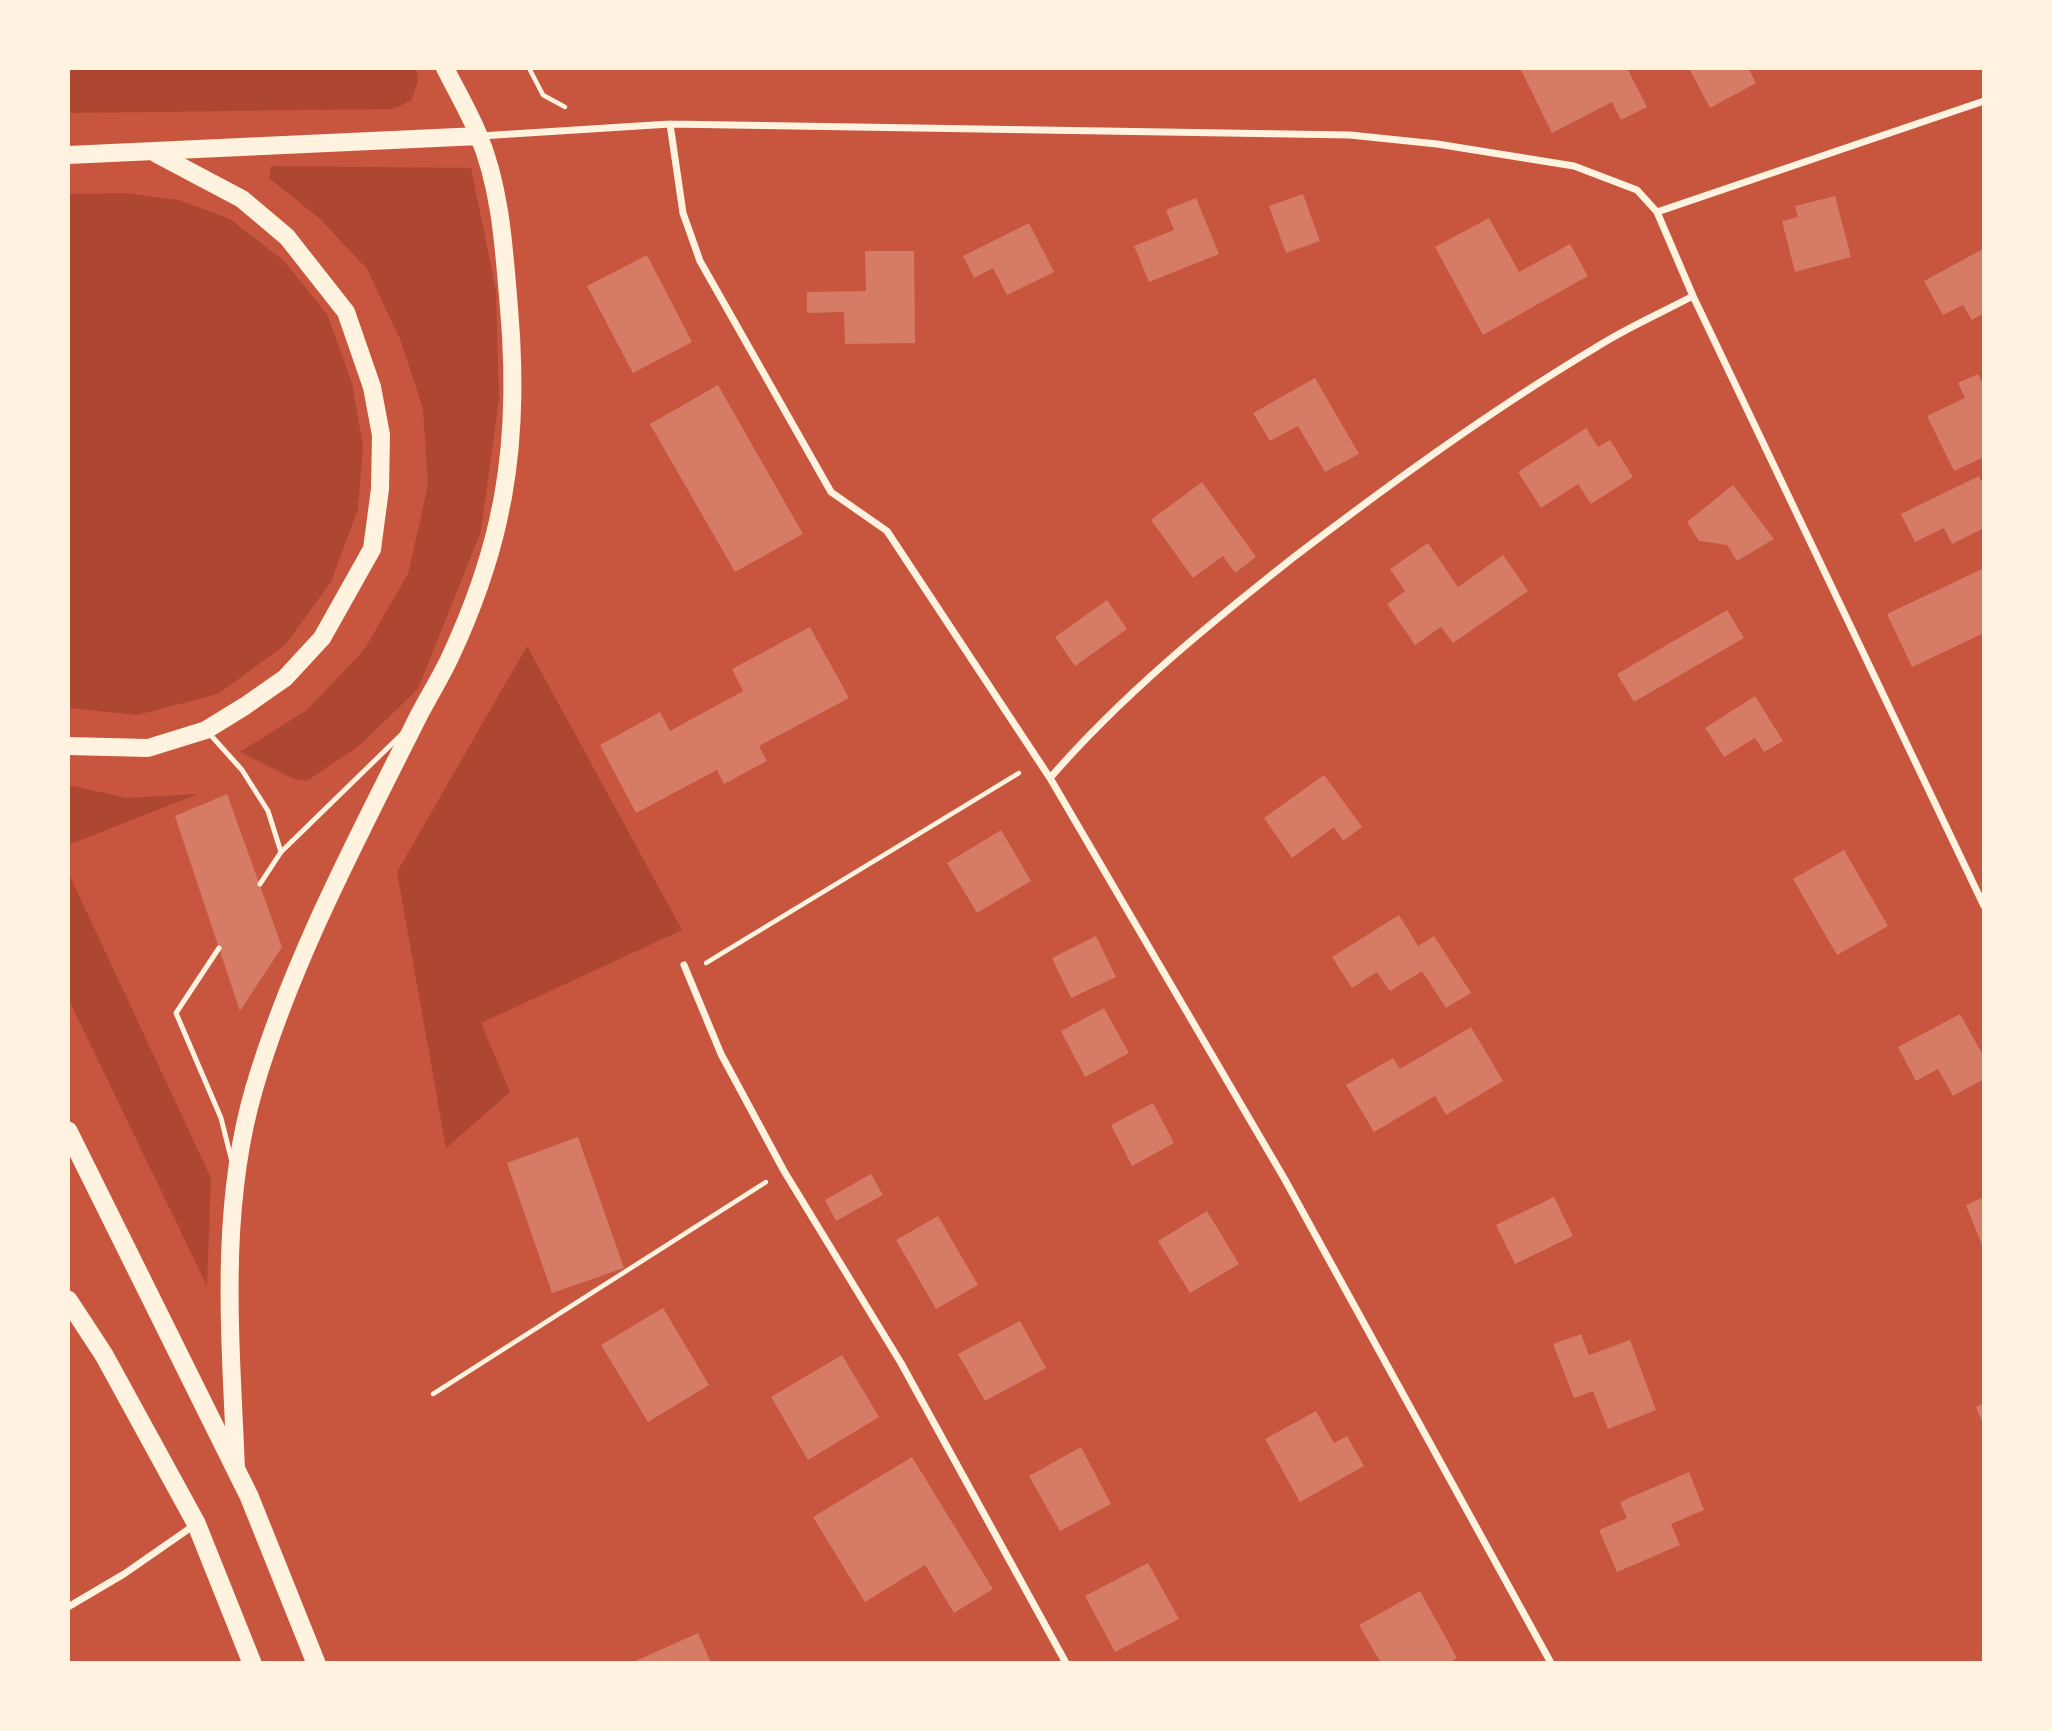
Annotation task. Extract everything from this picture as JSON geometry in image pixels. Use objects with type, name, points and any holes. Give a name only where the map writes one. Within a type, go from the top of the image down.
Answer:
[{"type":"highway","points":[[68,1131],[249,1496],[316,1663]]},
{"type":"highway","points":[[68,1300],[104,1355],[196,1523],[253,1663]]},
{"type":"main road","points":[[237,1474],[229,1292],[234,1172],[253,1092],[276,1018],[415,721],[452,653],[480,579],[498,520],[507,467],[512,400],[510,326],[502,222],[479,136],[445,68]]},
{"type":"main road","points":[[68,155],[157,154],[479,136]]},
{"type":"main road","points":[[68,746],[148,748],[206,730],[285,678],[322,638],[372,549],[380,489],[381,435],[372,387],[346,312],[287,237],[242,200],[157,154]]},
{"type":"main road","points":[[68,1318],[104,1355]]},
{"type":"street","points":[[1657,212],[1984,101]]},
{"type":"street","points":[[479,136],[670,124],[1350,135],[1437,144],[1574,166],[1637,190],[1657,212],[1693,296],[1984,906]]},
{"type":"street","points":[[670,124],[684,213],[700,261],[831,492],[887,531],[1050,778],[1284,1178],[1551,1663]]},
{"type":"street","points":[[1050,778],[1094,727],[1231,607],[1359,507],[1456,438],[1597,346],[1693,296]]},
{"type":"street","points":[[684,965],[721,1054],[785,1171],[901,1363],[1066,1663]]},
{"type":"street","points":[[68,1607],[124,1574],[196,1523]]},
{"type":"lane","points":[[260,884],[281,852],[415,721]]},
{"type":"lane","points":[[206,730],[242,771],[268,811],[281,852]]},
{"type":"lane","points":[[219,948],[176,1013],[221,1118],[234,1172]]},
{"type":"path","points":[[529,68],[543,95],[605,128]]},
{"type":"path","points":[[688,974],[1039,761]]},
{"type":"path","points":[[433,1394],[785,1171]]},
{"type":"shaded area","points":[[68,68],[416,68],[418,81],[411,101],[392,109],[68,113]]},
{"type":"shaded area","points":[[271,166],[471,168],[496,291],[499,399],[481,531],[418,689],[360,745],[307,781],[294,779],[240,752],[307,710],[364,650],[408,574],[428,485],[423,409],[400,339],[367,269],[320,219],[269,178]]},
{"type":"shaded area","points":[[124,193],[179,200],[230,219],[284,261],[327,314],[352,383],[363,447],[358,509],[331,582],[285,645],[218,694],[137,715],[68,708],[68,194]]},
{"type":"shaded area","points":[[527,646],[682,930],[481,1023],[510,1092],[446,1148],[397,872]]},
{"type":"shaded area","points":[[68,785],[127,798],[198,794],[68,845]]},
{"type":"shaded area","points":[[68,872],[211,1178],[207,1286],[68,998]]},
{"type":"building","points":[[1520,68],[1627,68],[1647,107],[1621,120],[1612,102],[1552,133]]},
{"type":"building","points":[[1689,68],[1748,68],[1756,83],[1710,108]]},
{"type":"building","points":[[1303,194],[1320,241],[1286,253],[1269,206]]},
{"type":"building","points":[[1835,196],[1851,257],[1795,272],[1782,221],[1798,217],[1795,206]]},
{"type":"building","points":[[1196,198],[1219,254],[1149,282],[1134,246],[1174,230],[1166,210]]},
{"type":"building","points":[[1489,218],[1519,272],[1570,244],[1588,276],[1483,335],[1435,247]]},
{"type":"building","points":[[1029,223],[1054,272],[1007,295],[993,268],[974,278],[963,256]]},
{"type":"building","points":[[1983,249],[1984,313],[1972,320],[1963,305],[1943,315],[1924,281]]},
{"type":"building","points":[[865,251],[914,251],[915,343],[845,344],[844,312],[807,313],[807,292],[866,291]]},
{"type":"building","points":[[647,255],[692,342],[633,373],[587,286]]},
{"type":"building","points":[[1978,374],[1984,386],[1984,457],[1954,471],[1927,416],[1965,398],[1958,383]]},
{"type":"building","points":[[1315,378],[1359,454],[1325,472],[1298,426],[1270,441],[1253,413]]},
{"type":"building","points":[[718,385],[803,534],[735,572],[650,424]]},
{"type":"building","points":[[1586,428],[1598,447],[1610,440],[1633,477],[1591,504],[1578,484],[1541,508],[1518,472]]},
{"type":"building","points":[[1979,476],[1984,486],[1984,528],[1952,544],[1944,528],[1915,542],[1901,514]]},
{"type":"building","points":[[1202,482],[1256,557],[1235,573],[1223,556],[1193,578],[1151,520]]},
{"type":"building","points":[[1733,485],[1774,539],[1737,561],[1727,545],[1699,541],[1687,522]]},
{"type":"building","points":[[1428,543],[1458,587],[1503,555],[1528,591],[1453,643],[1441,627],[1415,645],[1387,604],[1405,591],[1390,569]]},
{"type":"building","points":[[1984,568],[1984,633],[1912,667],[1887,614]]},
{"type":"building","points":[[1107,600],[1127,629],[1075,666],[1055,637]]},
{"type":"building","points":[[1727,610],[1744,638],[1634,702],[1617,674]]},
{"type":"building","points":[[810,627],[849,698],[759,746],[767,761],[724,784],[717,770],[636,813],[600,745],[660,712],[670,731],[743,691],[732,669]]},
{"type":"building","points":[[1755,696],[1783,741],[1764,752],[1755,738],[1724,757],[1705,728]]},
{"type":"building","points":[[1324,775],[1362,827],[1343,841],[1334,827],[1292,858],[1264,818]]},
{"type":"building","points":[[227,794],[282,947],[240,1011],[175,816]]},
{"type":"building","points":[[1001,830],[1031,881],[977,913],[947,863]]},
{"type":"building","points":[[1844,850],[1888,926],[1837,955],[1793,879]]},
{"type":"building","points":[[1399,915],[1418,946],[1434,936],[1471,993],[1446,1008],[1422,971],[1390,991],[1377,972],[1352,988],[1332,957]]},
{"type":"building","points":[[1096,936],[1116,977],[1071,998],[1052,958]]},
{"type":"building","points":[[1104,1008],[1129,1053],[1085,1077],[1061,1031]]},
{"type":"building","points":[[1960,1014],[1984,1057],[1984,1079],[1953,1096],[1938,1069],[1916,1081],[1898,1047]]},
{"type":"building","points":[[1471,1027],[1503,1081],[1446,1115],[1435,1096],[1374,1132],[1346,1085],[1393,1058],[1400,1069]]},
{"type":"building","points":[[1153,1103],[1174,1143],[1132,1166],[1111,1125]]},
{"type":"building","points":[[578,1137],[624,1268],[552,1293],[507,1163]]},
{"type":"building","points":[[871,1174],[883,1195],[836,1221],[825,1200]]},
{"type":"building","points":[[1554,1197],[1573,1236],[1515,1264],[1496,1225]]},
{"type":"building","points":[[1984,1197],[1984,1250],[1966,1205]]},
{"type":"building","points":[[1207,1211],[1239,1264],[1190,1293],[1158,1241]]},
{"type":"building","points":[[938,1216],[978,1285],[936,1309],[896,1240]]},
{"type":"building","points":[[663,1308],[709,1385],[648,1422],[601,1345]]},
{"type":"building","points":[[1020,1321],[1046,1368],[985,1401],[958,1354]]},
{"type":"building","points":[[1581,1334],[1589,1355],[1630,1340],[1656,1410],[1608,1429],[1593,1391],[1574,1398],[1553,1344]]},
{"type":"building","points":[[842,1355],[879,1417],[808,1460],[771,1397]]},
{"type":"building","points":[[1984,1403],[1984,1426],[1976,1407]]},
{"type":"building","points":[[1316,1411],[1334,1443],[1347,1436],[1364,1466],[1300,1502],[1265,1439]]},
{"type":"building","points":[[1081,1447],[1111,1504],[1060,1531],[1029,1476]]},
{"type":"building","points":[[912,1457],[993,1589],[954,1613],[925,1565],[865,1602],[813,1517]]},
{"type":"building","points":[[1689,1472],[1704,1510],[1671,1524],[1680,1545],[1617,1572],[1599,1530],[1627,1518],[1620,1502]]},
{"type":"building","points":[[1148,1563],[1179,1619],[1115,1652],[1085,1596]]},
{"type":"building","points":[[1420,1591],[1457,1658],[1448,1663],[1381,1663],[1359,1625]]},
{"type":"building","points":[[698,1633],[711,1663],[631,1663]]}]
